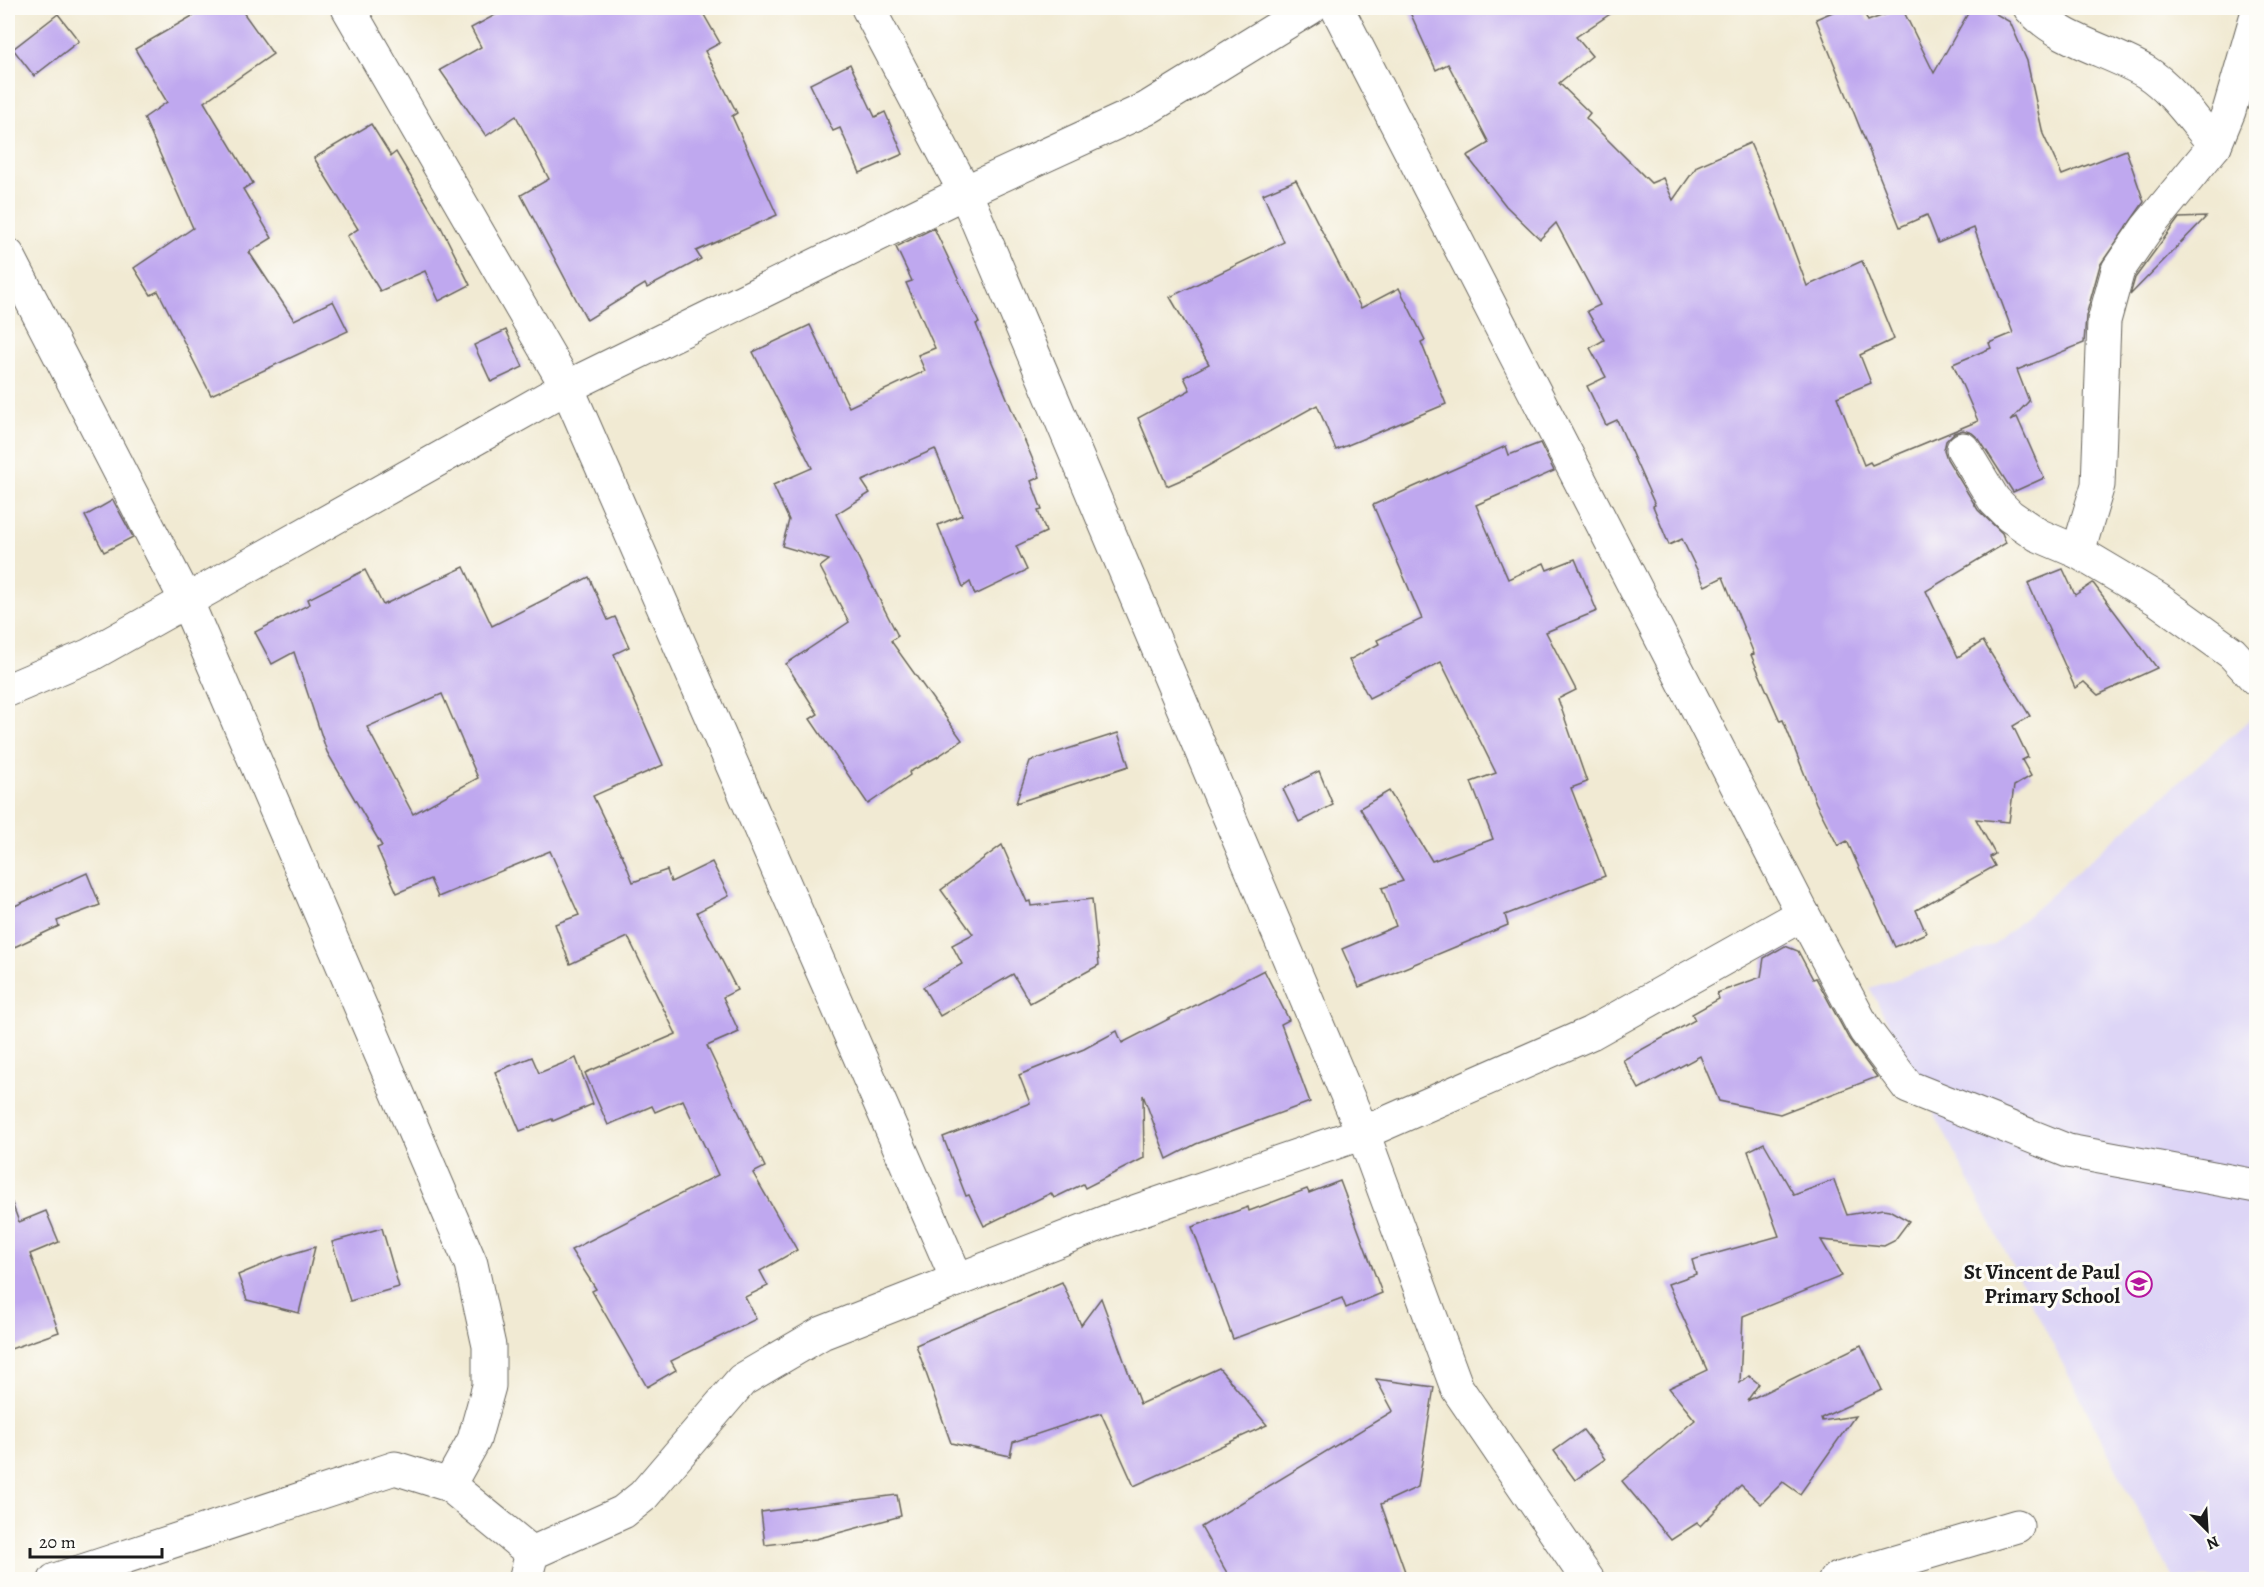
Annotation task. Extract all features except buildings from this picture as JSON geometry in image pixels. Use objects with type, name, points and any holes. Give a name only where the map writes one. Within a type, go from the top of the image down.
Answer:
[{"type":"street","points":[[348,8],[567,387],[957,1279]]},
{"type":"street","points":[[868,8],[965,192],[1363,1133],[1457,1388],[1588,1580]]},
{"type":"street","points":[[8,690],[90,655],[567,387],[965,192],[1146,109],[1310,8]]},
{"type":"street","points":[[1337,8],[1803,914],[1865,1030],[1908,1087],[2068,1151],[2256,1186]]},
{"type":"street","points":[[2030,8],[2044,22],[2080,44],[2119,57],[2148,73],[2173,96],[2215,145]]},
{"type":"street","points":[[2078,552],[2098,485],[2104,321],[2118,270],[2147,228],[2215,145],[2229,111],[2256,18]]},
{"type":"street","points":[[8,255],[186,600],[471,1264],[489,1346],[489,1386],[474,1440],[449,1485]]},
{"type":"street","points":[[1963,449],[1994,500],[2010,516],[2038,535],[2078,552],[2157,599],[2232,653],[2256,679]]},
{"type":"street","points":[[54,1580],[395,1468],[449,1485],[528,1566],[623,1512],[643,1496],[742,1380],[822,1333],[1108,1221],[1363,1133],[1591,1033],[1803,914]]},
{"type":"street","points":[[1835,1580],[2017,1526]]},
{"type":"shaded area","name":"St Vincent de Paul Primary School","points":[[2256,714],[2256,1579],[2173,1579],[1870,988],[1994,945]]},
{"type":"place","name":"St Vincent de Paul Primary School","points":[[2139,1284]]}]
